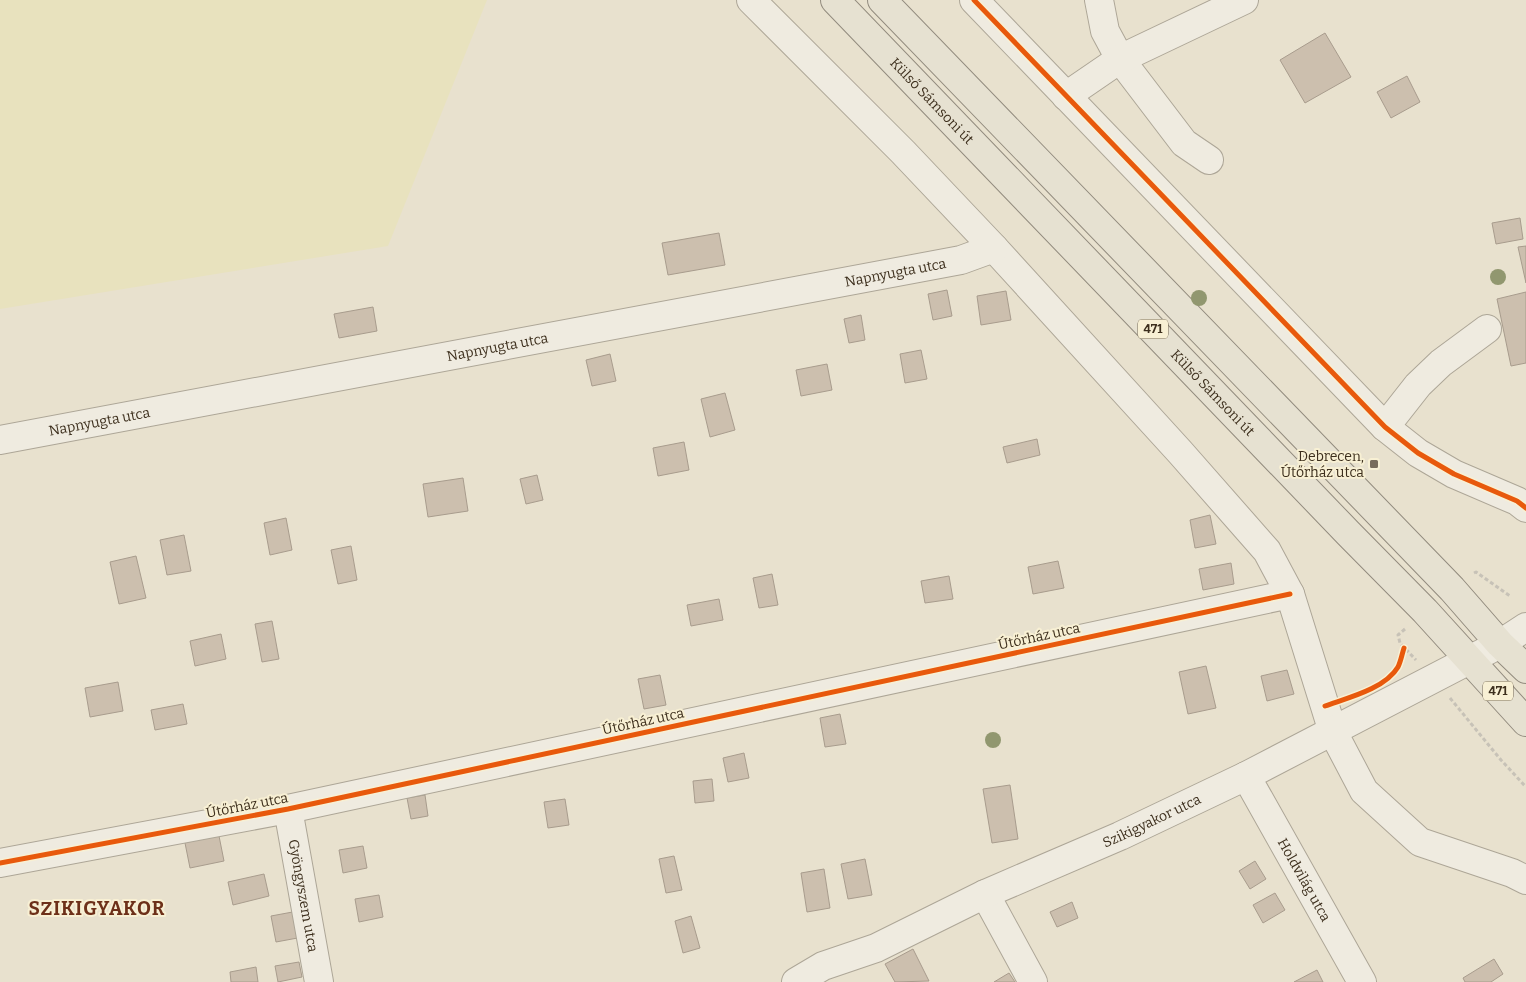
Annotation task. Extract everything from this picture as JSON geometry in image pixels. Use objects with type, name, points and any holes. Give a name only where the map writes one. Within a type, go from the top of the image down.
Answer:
[{"type":"main road","name":"Külső Sámsoni út","points":[[835,0],[1425,611],[1526,722]]},
{"type":"main road","name":"471","points":[[882,0],[1452,589],[1500,644],[1526,669]]},
{"type":"street","points":[[751,0],[903,152],[994,248],[1180,452],[1266,551],[1290,594],[1333,732],[1364,791],[1420,842],[1512,873],[1526,880]]},
{"type":"street","points":[[974,0],[1144,174],[1385,427],[1426,457],[1454,474],[1517,502],[1526,508]]},
{"type":"street","points":[[1099,0],[1105,31],[1120,59],[1184,143],[1209,160]]},
{"type":"street","points":[[1066,96],[1120,59],[1244,0]]},
{"type":"street","name":"Napnyugta utca","points":[[0,440],[961,260],[994,248]]},
{"type":"street","points":[[1385,427],[1418,385],[1441,363],[1486,328]]},
{"type":"street","name":"Útőrház utca","points":[[0,863],[288,809],[1290,594]]},
{"type":"street","name":"Szikigyakor utca","points":[[796,982],[823,966],[876,948],[985,894],[1120,836],[1333,732],[1500,644],[1521,615]]},
{"type":"street","name":"Holdvilág utca","points":[[1246,776],[1362,982]]},
{"type":"street","name":"Gyöngyszem utca","points":[[288,809],[319,982]]},
{"type":"street","points":[[985,894],[1033,982]]},
{"type":"path","points":[[1518,590],[1510,596],[1521,615]]},
{"type":"path","points":[[1402,654],[1404,648]]},
{"type":"shaded area","points":[[0,0],[487,0],[388,246],[0,309]]},
{"type":"building","points":[[1325,33],[1351,77],[1305,103],[1280,60]]},
{"type":"building","points":[[1407,76],[1420,102],[1391,118],[1377,92]]},
{"type":"building","points":[[1520,218],[1523,239],[1496,244],[1492,223]]},
{"type":"building","points":[[719,233],[725,265],[668,275],[662,243]]},
{"type":"building","points":[[1526,246],[1526,283],[1518,247]]},
{"type":"building","points":[[947,290],[952,316],[933,320],[928,294]]},
{"type":"building","points":[[1006,291],[1011,320],[981,325],[977,296]]},
{"type":"building","points":[[1526,292],[1526,363],[1511,366],[1497,299]]},
{"type":"building","points":[[373,307],[377,331],[339,338],[334,314]]},
{"type":"building","points":[[861,315],[865,340],[849,343],[844,319]]},
{"type":"building","points":[[921,350],[927,379],[905,383],[900,354]]},
{"type":"building","points":[[610,354],[616,381],[592,386],[586,360]]},
{"type":"building","points":[[827,364],[832,390],[801,396],[796,370]]},
{"type":"building","points":[[725,393],[735,430],[710,437],[701,399]]},
{"type":"building","points":[[1037,439],[1040,455],[1007,463],[1003,447]]},
{"type":"building","points":[[684,442],[689,470],[658,476],[653,448]]},
{"type":"building","points":[[537,475],[543,500],[526,504],[520,479]]},
{"type":"building","points":[[463,478],[468,511],[428,517],[423,484]]},
{"type":"building","points":[[1210,515],[1216,544],[1195,548],[1190,520]]},
{"type":"building","points":[[286,518],[292,550],[270,555],[264,523]]},
{"type":"building","points":[[184,535],[191,571],[167,575],[160,540]]},
{"type":"building","points":[[351,546],[357,580],[338,584],[331,550]]},
{"type":"building","points":[[136,556],[146,598],[119,604],[110,562]]},
{"type":"building","points":[[1058,561],[1064,588],[1033,594],[1028,567]]},
{"type":"building","points":[[1231,563],[1234,584],[1203,590],[1199,569]]},
{"type":"building","points":[[772,574],[778,605],[759,608],[753,578]]},
{"type":"building","points":[[949,576],[953,599],[925,603],[921,581]]},
{"type":"building","points":[[719,599],[723,620],[691,626],[687,605]]},
{"type":"building","points":[[272,621],[279,659],[262,662],[255,624]]},
{"type":"building","points":[[221,634],[226,659],[195,666],[190,641]]},
{"type":"building","points":[[1206,666],[1216,708],[1188,714],[1179,672]]},
{"type":"building","points":[[1287,670],[1294,694],[1267,701],[1261,676]]},
{"type":"building","points":[[660,675],[666,705],[644,709],[638,679]]},
{"type":"building","points":[[118,682],[123,711],[90,717],[85,688]]},
{"type":"building","points":[[183,704],[187,724],[155,730],[151,710]]},
{"type":"building","points":[[840,714],[846,744],[825,747],[820,718]]},
{"type":"building","points":[[744,753],[749,778],[728,782],[723,758]]},
{"type":"building","points":[[712,779],[714,801],[695,803],[693,781]]},
{"type":"building","points":[[1010,785],[1018,839],[992,843],[983,789]]},
{"type":"building","points":[[425,795],[428,816],[411,819],[407,798]]},
{"type":"building","points":[[565,799],[569,825],[548,828],[544,802]]},
{"type":"building","points":[[218,831],[224,861],[190,868],[184,838]]},
{"type":"building","points":[[363,846],[367,868],[343,873],[339,850]]},
{"type":"building","points":[[674,856],[682,890],[666,893],[659,859]]},
{"type":"building","points":[[865,859],[872,895],[848,899],[841,864]]},
{"type":"building","points":[[1255,861],[1266,879],[1250,889],[1239,871]]},
{"type":"building","points":[[824,869],[830,908],[807,912],[801,873]]},
{"type":"building","points":[[264,874],[269,896],[233,905],[228,882]]},
{"type":"building","points":[[1275,893],[1285,910],[1263,923],[1253,905]]},
{"type":"building","points":[[379,895],[383,917],[359,922],[355,899]]},
{"type":"building","points":[[1072,902],[1078,918],[1057,927],[1050,912]]},
{"type":"building","points":[[298,911],[303,937],[276,942],[271,916]]},
{"type":"building","points":[[691,916],[700,948],[683,953],[675,921]]},
{"type":"building","points":[[913,949],[929,981],[895,982],[885,964]]},
{"type":"building","points":[[1494,959],[1503,974],[1491,982],[1465,982],[1463,978]]},
{"type":"building","points":[[299,962],[302,977],[278,982],[275,966]]},
{"type":"building","points":[[256,967],[258,982],[231,982],[230,972]]},
{"type":"building","points":[[1317,970],[1323,982],[1294,982]]},
{"type":"building","points":[[1009,973],[1015,982],[994,982]]},
{"type":"cycle path","points":[[974,0],[1385,427],[1418,453],[1454,474],[1517,501],[1526,508]]},
{"type":"cycle path","points":[[0,863],[288,809],[1290,594]]},
{"type":"cycle path","points":[[1325,706],[1365,692],[1384,681],[1398,667],[1404,648]]},
{"type":"place","name":"Debrecen, Útőrház utca","points":[[1374,464]]},
{"type":"district","name":"SZIKIGYAKOR","points":[[97,908]]}]
